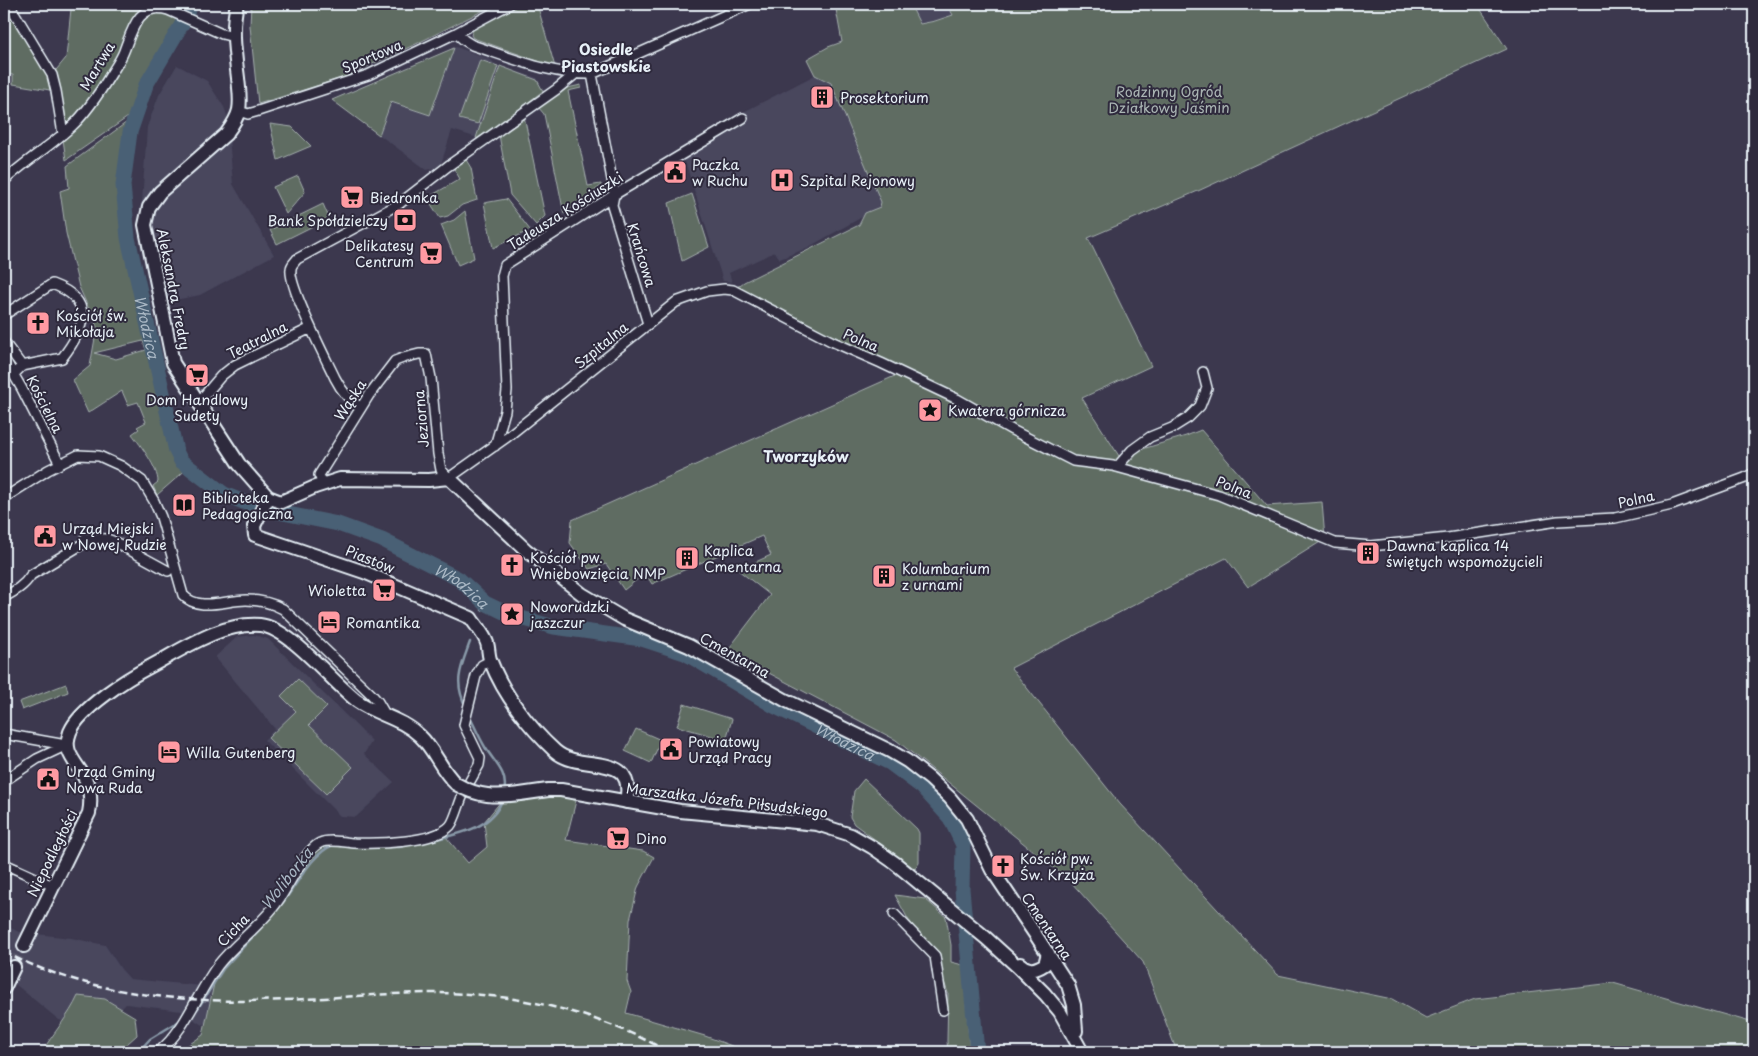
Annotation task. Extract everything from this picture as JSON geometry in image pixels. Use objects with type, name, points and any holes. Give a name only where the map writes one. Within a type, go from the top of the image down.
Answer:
[{"type":"street","points":[[4,181],[63,134],[52,75],[9,4]]},
{"type":"street","name":"Aleksandra Fredry","points":[[237,4],[234,19],[234,37],[240,99],[239,111],[234,124],[226,134],[160,192],[149,207],[145,225],[173,363],[239,464],[266,499]]},
{"type":"street","name":"Sportowa","points":[[239,111],[248,114],[368,75],[456,33],[510,4]]},
{"type":"street","points":[[456,33],[472,44],[540,69],[574,74],[592,74],[750,4]]},
{"type":"street","name":"Martwa","points":[[63,134],[73,126],[108,79],[118,64],[132,29],[140,16],[150,10],[161,8],[171,11],[234,37]]},
{"type":"street","points":[[361,408],[339,386],[311,328],[291,278],[291,267],[297,259],[399,204],[451,164],[557,89],[574,74]]},
{"type":"street","points":[[592,74],[614,195]]},
{"type":"street","name":"Tadeusza Kościuszki","points":[[495,446],[505,411],[507,390],[502,276],[505,266],[614,195],[743,118]]},
{"type":"street","name":"Krańcowa","points":[[614,195],[612,206],[648,324]]},
{"type":"street","points":[[4,315],[52,284],[65,289],[80,302],[82,316],[76,338],[62,358],[22,366],[14,374]]},
{"type":"street","name":"Szpitalna","points":[[495,446],[586,375],[664,310],[684,299],[707,291],[734,290]]},
{"type":"street","name":"Polna","points":[[734,290],[831,342],[886,365],[957,399],[1073,461],[1117,467],[1219,495],[1335,543],[1371,546],[1448,538],[1558,522],[1615,518],[1672,505],[1754,473]]},
{"type":"street","name":"Teatralna","points":[[198,402],[221,376],[235,365],[311,328]]},
{"type":"street","points":[[4,342],[22,366]]},
{"type":"street","name":"Wąska","points":[[323,484],[319,475],[378,382],[395,361],[419,354],[426,354]]},
{"type":"street","name":"Jeziorna","points":[[426,354],[431,378],[438,454],[441,470],[449,478]]},
{"type":"street","name":"Kościelna","points":[[4,358],[60,464]]},
{"type":"street","points":[[1117,467],[1132,450],[1150,437],[1172,428],[1188,418],[1200,406],[1207,388],[1203,372]]},
{"type":"street","points":[[266,499],[286,500],[323,484],[340,479],[430,480],[449,478],[495,446]]},
{"type":"street","points":[[4,498],[48,470],[78,455],[99,456],[121,466],[142,481],[154,501],[183,595],[187,600],[193,603],[205,604],[246,600],[262,601],[283,609],[378,702],[385,714]]},
{"type":"street","name":"Cmentarna","points":[[449,478],[526,550],[582,594],[624,619],[689,646],[785,700],[890,751],[907,761],[930,779],[950,798],[967,819],[992,870],[1068,985],[1072,996],[1076,1031]]},
{"type":"street","name":"Piastów","points":[[266,499],[254,526],[255,535],[364,572],[471,618],[482,633],[492,664]]},
{"type":"street","points":[[4,597],[19,588],[31,575],[86,542],[85,538],[107,539],[115,542],[168,571]]},
{"type":"street","points":[[4,781],[37,759],[67,745],[71,731],[80,718],[99,699],[148,668],[220,631],[245,626],[261,626],[276,630],[294,643],[358,702],[408,726],[430,747],[443,770],[464,787]]},
{"type":"street","points":[[492,664],[519,711],[558,753],[572,761],[614,767],[620,771],[626,778],[628,785],[626,802]]},
{"type":"street","name":"Cicha","points":[[158,1052],[166,1046],[191,1012],[194,1002],[218,965],[277,904],[311,850],[321,842],[391,843],[442,832],[451,824],[464,787],[480,765],[480,758],[464,725],[476,676],[482,665],[492,664]]},
{"type":"street","points":[[4,734],[67,745]]},
{"type":"street","name":"Niepodległości","points":[[24,946],[89,813],[91,800],[88,784],[80,769],[71,758],[67,745]]},
{"type":"street","name":"Marszałka Józefa Piłsudskiego","points":[[464,787],[493,796],[561,790],[680,811],[806,823],[828,827],[851,835],[895,863],[986,938]]},
{"type":"street","points":[[4,873],[9,866],[53,886]]},
{"type":"street","points":[[894,914],[935,956],[942,1010]]},
{"type":"street","points":[[986,938],[1009,950],[1047,984],[1059,999],[1076,1031],[1082,1052],[1060,1012],[1051,1001],[986,938]]},
{"type":"street","points":[[1001,951],[1024,968],[1032,969],[1045,964],[1048,953]]},
{"type":"street","points":[[4,988],[14,967]]},
{"type":"shaded area","points":[[910,4],[946,4],[953,15],[920,24]]},
{"type":"shaded area","points":[[456,47],[490,59],[496,65],[537,78],[544,93],[481,139],[452,130],[440,167],[427,170],[332,100]]},
{"type":"shaded area","points":[[177,65],[207,81],[224,107],[229,121],[225,127],[142,202],[147,127],[159,95]]},
{"type":"shaded area","name":"Szpital Rejonowy","points":[[815,75],[831,83],[842,101],[881,202],[880,207],[807,248],[780,259],[775,252],[729,273],[732,282],[723,281],[684,158],[735,127],[728,120]]},
{"type":"shaded area","points":[[228,125],[233,184],[274,255],[200,295],[166,302],[149,224],[154,209],[164,195]]},
{"type":"shaded area","points":[[254,635],[268,639],[372,741],[364,754],[394,782],[356,817],[340,816],[264,740],[275,729],[215,657],[237,637]]},
{"type":"shaded area","points":[[4,925],[19,932],[71,938],[105,945],[130,979],[224,988],[216,1018],[202,1025],[181,1011],[126,1004],[99,1031],[59,1020],[4,975]]},
{"type":"green space","points":[[4,4],[9,4],[52,75],[66,58],[71,9],[65,4],[166,4],[185,13],[182,24],[146,85],[130,132],[123,185],[128,238],[176,451],[181,461],[189,467],[157,495],[153,486],[158,482],[155,470],[132,434],[139,429],[137,427],[146,422],[138,402],[128,405],[122,391],[88,413],[73,380],[90,366],[97,327],[79,287],[66,233],[60,191],[69,188],[67,166],[127,122],[128,117],[66,160],[56,91],[13,84],[13,75],[4,74]],"holes":[[[143,341],[146,350],[116,359],[94,353]]]},
{"type":"green space","points":[[251,4],[510,4],[494,5],[342,78],[258,104],[250,26]]},
{"type":"green space","points":[[520,4],[537,4],[555,67],[473,38],[471,35],[478,22]]},
{"type":"green space","name":"Rodzinny Ogród Działkowy Jaśmin","points":[[835,4],[910,4],[920,24],[953,15],[947,4],[1477,4],[1507,49],[1198,191],[1088,238],[1151,366],[1082,398],[1119,456],[1201,430],[1267,506],[1322,502],[1325,539],[1248,587],[1226,558],[1011,668],[1120,804],[1278,975],[1392,999],[1426,1018],[1475,999],[1613,983],[1754,1023],[1754,1052],[1177,1052],[1143,962],[1070,881],[896,740],[727,651],[770,595],[738,570],[771,555],[762,536],[652,584],[645,573],[624,590],[606,564],[589,569],[570,543],[572,520],[897,375],[733,290],[744,282],[859,225],[865,213],[880,207],[881,202],[831,83],[815,75],[807,59],[828,47],[842,42]]},
{"type":"green space","points":[[454,48],[430,115],[391,102],[379,135],[332,100]]},
{"type":"green space","points":[[480,60],[498,66],[478,124],[459,119]]},
{"type":"green space","points":[[500,66],[537,80],[543,91],[480,139],[476,138]]},
{"type":"green space","points":[[581,85],[581,88],[568,91],[588,186],[601,184],[601,186],[564,214],[544,114],[538,107],[558,90]]},
{"type":"green space","points":[[524,116],[545,216],[536,225],[510,195],[499,135]]},
{"type":"green space","points":[[270,124],[292,127],[311,146],[278,160]]},
{"type":"green space","points":[[465,158],[471,168],[477,200],[462,205],[448,216],[440,218],[427,198],[460,179],[453,167]]},
{"type":"green space","points":[[298,176],[305,192],[286,214],[273,187]]},
{"type":"green space","points":[[692,194],[709,247],[682,261],[669,203]]},
{"type":"green space","points":[[506,199],[530,230],[493,248],[484,203]]},
{"type":"green space","points":[[323,204],[329,218],[277,244],[270,230]]},
{"type":"green space","points":[[465,211],[474,258],[458,265],[441,225],[454,220]]},
{"type":"green space","points":[[298,679],[327,707],[309,725],[353,767],[326,794],[268,738],[296,711],[281,696]]},
{"type":"green space","points":[[66,684],[68,692],[22,710],[19,702]]},
{"type":"green space","points":[[684,704],[732,719],[726,740],[677,726]]},
{"type":"green space","points":[[636,729],[661,740],[651,763],[625,751]]},
{"type":"green space","points":[[864,779],[917,829],[919,833],[919,863],[915,869],[854,824],[850,817],[854,791]]},
{"type":"green space","points":[[578,793],[566,840],[643,851],[654,857],[638,887],[630,920],[627,981],[631,992],[626,1013],[705,1036],[748,1052],[706,1052],[698,1047],[693,1052],[178,1052],[203,1035],[218,965],[277,903],[321,842],[446,837],[468,863],[487,847],[484,822],[502,800]]},
{"type":"green space","points":[[895,895],[925,899],[946,917],[951,945],[951,962],[963,965],[970,1052],[948,1052],[948,993],[935,956],[908,919]]},
{"type":"green space","points":[[78,996],[105,999],[135,1017],[137,1035],[118,1052],[42,1052]]},
{"type":"waterway","name":"Włodzica","points":[[191,4],[182,24],[146,85],[130,132],[123,185],[128,238],[176,451],[181,461],[224,494],[258,508],[338,524],[382,540],[459,579],[485,603],[510,615],[554,627],[642,639],[685,653],[774,706],[890,763],[922,787],[950,818],[963,845],[962,889],[977,1052]]},
{"type":"waterway","name":"Woliborka","points":[[482,610],[485,603]]},
{"type":"waterway","name":"Woliborka","points":[[466,707],[459,682],[461,667],[470,642]]},
{"type":"waterway","name":"Woliborka","points":[[469,715],[488,752],[502,773],[505,785],[504,792]]},
{"type":"waterway","name":"Woliborka","points":[[432,840],[473,829],[482,824],[491,818],[502,800]]},
{"type":"waterway","name":"Woliborka","points":[[388,847],[412,844]]},
{"type":"waterway","name":"Woliborka","points":[[277,910],[309,865],[324,850],[333,845]]},
{"type":"waterway","name":"Woliborka","points":[[194,1012],[223,969],[260,929]]},
{"type":"waterway","name":"Woliborka","points":[[138,1052],[150,1039],[181,1020]]},
{"type":"tunnel","points":[[14,967],[24,946]]},
{"type":"railway","points":[[4,952],[39,968],[76,980],[114,989],[190,999],[268,1001],[428,993],[494,996],[546,1005],[572,1012],[621,1029],[669,1052]]},
{"type":"place","name":"Prosektorium","points":[[822,97]]},
{"type":"place","name":"Paczka w Ruchu","points":[[675,172]]},
{"type":"place","name":"Szpital Rejonowy","points":[[782,180]]},
{"type":"place","name":"Biedronka","points":[[352,197]]},
{"type":"place","name":"Bank Spółdzielczy","points":[[405,220]]},
{"type":"place","name":"Delikatesy Centrum","points":[[431,253]]},
{"type":"place","name":"Kościół św. Mikołaja","points":[[38,323]]},
{"type":"place","name":"Dom Handlowy Sudety","points":[[197,375]]},
{"type":"place","name":"Kwatera górnicza","points":[[930,410]]},
{"type":"place","name":"Biblioteka Pedagogiczna","points":[[184,505]]},
{"type":"place","name":"Urząd Miejski w Nowej Rudzie","points":[[45,536]]},
{"type":"place","name":"Dawna kaplica 14 świętych wspomożycieli","points":[[1368,553]]},
{"type":"place","name":"Kaplica Cmentarna","points":[[687,558]]},
{"type":"place","name":"Kościół pw. Wniebowzięcia NMP","points":[[512,565]]},
{"type":"place","name":"Kolumbarium z urnami","points":[[884,576]]},
{"type":"place","name":"Wioletta","points":[[384,590]]},
{"type":"place","name":"Noworudzki jaszczur","points":[[512,614]]},
{"type":"place","name":"Romantika","points":[[329,622]]},
{"type":"place","name":"Powiatowy Urząd Pracy","points":[[671,749]]},
{"type":"place","name":"Willa Gutenberg","points":[[169,752]]},
{"type":"place","name":"Urząd Gminy Nowa Ruda","points":[[48,779]]},
{"type":"place","name":"Dino","points":[[618,838]]},
{"type":"place","name":"Kościół pw. Św. Krzyża","points":[[1003,866]]},
{"type":"district","name":"Osiedle Piastowskie","points":[[606,56]]},
{"type":"district","name":"Tworzyków","points":[[806,455]]}]
